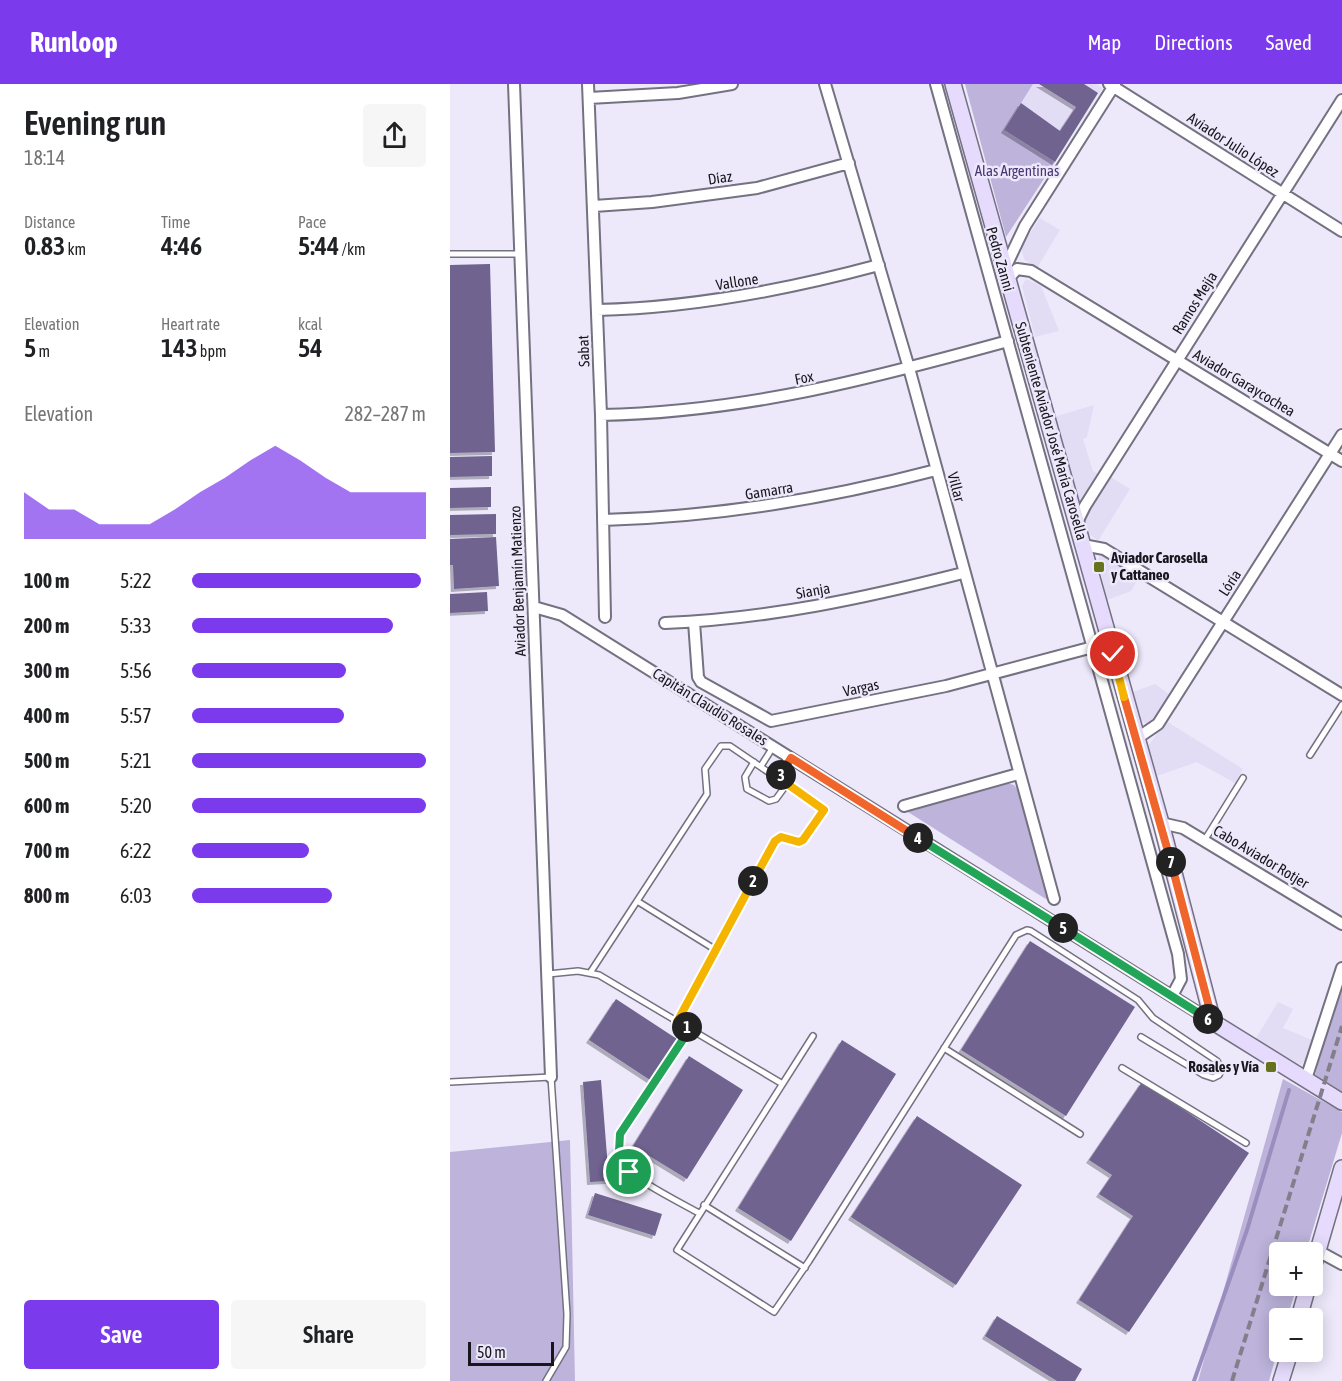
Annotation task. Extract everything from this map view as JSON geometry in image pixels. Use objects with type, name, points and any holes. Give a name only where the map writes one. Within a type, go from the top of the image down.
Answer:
[{"type":"street","name":"Aviador Benjamín Matienzo","points":[[514,84],[551,1077]]},
{"type":"street","name":"Sabat","points":[[588,84],[601,415],[605,617]]},
{"type":"street","points":[[589,98],[678,93],[732,84]]},
{"type":"street","name":"Villar","points":[[825,84],[909,368],[963,573],[1054,899]]},
{"type":"street","name":"Pedro Zanni","points":[[936,84],[1178,954],[1181,980],[1172,996]]},
{"type":"street","name":"Subteniente Aviador José María Carosella","points":[[953,84],[1161,823],[1213,1022]]},
{"type":"street","points":[[1007,274],[1025,226],[1113,85]]},
{"type":"street","name":"Aviador Julio López","points":[[1113,85],[1342,231]]},
{"type":"street","name":"Ramos Mejía","points":[[1076,525],[1177,360],[1342,100]]},
{"type":"street","name":"Díaz","points":[[594,206],[652,202],[757,188],[849,163]]},
{"type":"street","name":"Vallone","points":[[597,310],[680,306],[740,297],[879,265]]},
{"type":"street","name":"Aviador Garaycochea","points":[[1007,274],[1017,269],[1031,271],[1342,460]]},
{"type":"street","name":"Fox","points":[[601,415],[652,414],[755,402],[839,386],[1008,341]]},
{"type":"street","name":"Lória","points":[[1136,739],[1158,724],[1342,435]]},
{"type":"street","name":"Gamarra","points":[[603,520],[657,519],[747,510],[855,490],[936,470]]},
{"type":"street","points":[[1083,545],[1104,549],[1342,695]]},
{"type":"street","name":"Sianja","points":[[665,623],[694,622],[828,604],[963,573]]},
{"type":"street","name":"Capitán Claudio Rosales","points":[[534,607],[562,615],[1342,1102]]},
{"type":"street","name":"Vargas","points":[[694,622],[698,677],[701,682],[771,722],[992,676],[1093,647]]},
{"type":"street","points":[[904,806],[1018,774]]},
{"type":"street","name":"Cabo Aviador Rotjer","points":[[1161,823],[1175,825],[1204,841],[1342,924]]},
{"type":"street","points":[[1306,1079],[1342,968]]},
{"type":"street","points":[[1321,1242],[1342,1168]]},
{"type":"street","points":[[1323,1254],[1342,1264]]},
{"type":"street","points":[[1281,1381],[1287,1362]]},
{"type":"lane","points":[[450,254],[520,254]]},
{"type":"lane","points":[[1310,755],[1342,705]]},
{"type":"lane","points":[[590,973],[707,794],[705,769],[721,746],[730,746],[824,810],[803,840],[799,842],[781,837],[775,841],[677,1022]]},
{"type":"lane","points":[[761,766],[773,747]]},
{"type":"lane","points":[[779,778],[791,758]]},
{"type":"lane","points":[[754,762],[745,777],[747,789],[769,801],[776,799],[788,784]]},
{"type":"lane","points":[[1204,841],[1243,778]]},
{"type":"lane","points":[[637,902],[716,950]]},
{"type":"lane","points":[[813,1036],[677,1250],[680,1255],[774,1312],[805,1268],[1016,935],[1027,930],[1138,1000],[1150,1017],[1217,1061],[1222,1069],[1220,1075],[1213,1078],[1204,1075],[1141,1037]]},
{"type":"lane","points":[[546,974],[590,973],[598,975],[781,1083]]},
{"type":"lane","points":[[690,1029],[620,1134],[618,1143],[621,1159],[629,1172],[699,1213]]},
{"type":"lane","points":[[944,1048],[1080,1134]]},
{"type":"lane","points":[[1122,1068],[1246,1143]]},
{"type":"lane","points":[[450,1082],[551,1077],[567,1314],[566,1347],[546,1381]]},
{"type":"lane","points":[[704,1205],[805,1268]]},
{"type":"shaded area","points":[[1033,84],[1096,84],[1102,88],[1055,162],[1004,130]]},
{"type":"shaded area","points":[[1040,218],[1060,230],[1037,268],[1024,259],[1021,247]]},
{"type":"shaded area","points":[[1026,279],[1041,286],[1059,331],[1035,337],[1022,286]]},
{"type":"shaded area","points":[[1094,405],[1087,437],[1083,439],[1093,471],[1098,474],[1080,500],[1076,498],[1054,417]]},
{"type":"shaded area","points":[[1109,476],[1130,489],[1098,541],[1087,532],[1083,522]]},
{"type":"shaded area","points":[[1109,555],[1141,575],[1131,591],[1107,600],[1098,560],[1100,556]]},
{"type":"shaded area","points":[[1155,684],[1170,695],[1151,723],[1146,724],[1142,721],[1133,692]]},
{"type":"shaded area","points":[[1166,721],[1243,769],[1235,783],[1197,762],[1154,777],[1147,748]]},
{"type":"shaded area","points":[[1278,1002],[1293,1009],[1283,1028],[1312,1040],[1306,1059],[1301,1065],[1255,1040]]},
{"type":"green space","name":"Alas Argentinas","points":[[965,84],[1033,84],[1004,130],[1055,162],[1006,237]]},
{"type":"green space","points":[[1007,783],[1014,785],[1019,791],[1049,901],[908,812]]},
{"type":"green space","points":[[1342,975],[1342,1096],[1314,1079]]},
{"type":"green space","points":[[1283,1079],[1342,1112],[1342,1133],[1309,1242],[1269,1242],[1269,1296],[1294,1296],[1290,1308],[1269,1308],[1269,1362],[1274,1362],[1269,1381],[1198,1381]]},
{"type":"green space","points":[[570,1140],[575,1381],[450,1381],[450,1152]]},
{"type":"building","points":[[1039,84],[1084,84],[1098,93],[1055,162],[1004,130],[1021,103],[1060,131],[1076,107]]},
{"type":"building","points":[[490,264],[495,452],[450,453],[450,265]]},
{"type":"building","points":[[492,456],[492,476],[450,477],[450,457]]},
{"type":"building","points":[[491,487],[491,507],[450,508],[450,488]]},
{"type":"building","points":[[496,514],[496,534],[450,535],[450,515]]},
{"type":"building","points":[[496,537],[499,586],[454,589],[453,565],[450,565],[450,539]]},
{"type":"building","points":[[487,592],[488,611],[450,613],[450,594]]},
{"type":"building","points":[[1030,941],[1135,1007],[1066,1116],[961,1050]]},
{"type":"building","points":[[616,999],[677,1039],[650,1080],[589,1040]]},
{"type":"building","points":[[842,1040],[896,1074],[791,1241],[738,1208]]},
{"type":"building","points":[[689,1056],[743,1090],[687,1179],[633,1146]]},
{"type":"building","points":[[601,1080],[609,1181],[590,1182],[583,1082]]},
{"type":"building","points":[[1142,1082],[1249,1153],[1129,1332],[1079,1300],[1133,1216],[1099,1194],[1112,1175],[1089,1160]]},
{"type":"building","points":[[917,1116],[1022,1185],[956,1285],[851,1217]]},
{"type":"building","points":[[595,1193],[662,1214],[655,1236],[588,1215]]},
{"type":"building","points":[[997,1316],[1082,1369],[1075,1381],[1057,1381],[985,1336]]},
{"type":"waterway","points":[[1194,1381],[1247,1230],[1289,1090]]},
{"type":"railway","points":[[1232,1381],[1342,1026]]},
{"type":"place","name":"Aviador Carosella y Cattaneo","points":[[1099,567]]},
{"type":"place","name":"Rosales y Vía","points":[[1271,1067]]},
{"type":"route","points":[[629,1172],[619,1152],[620,1134],[690,1029],[677,1022],[775,841],[781,837],[799,842],[803,840],[824,810],[779,778],[791,758],[1213,1022],[1161,823],[1113,654]]}]
